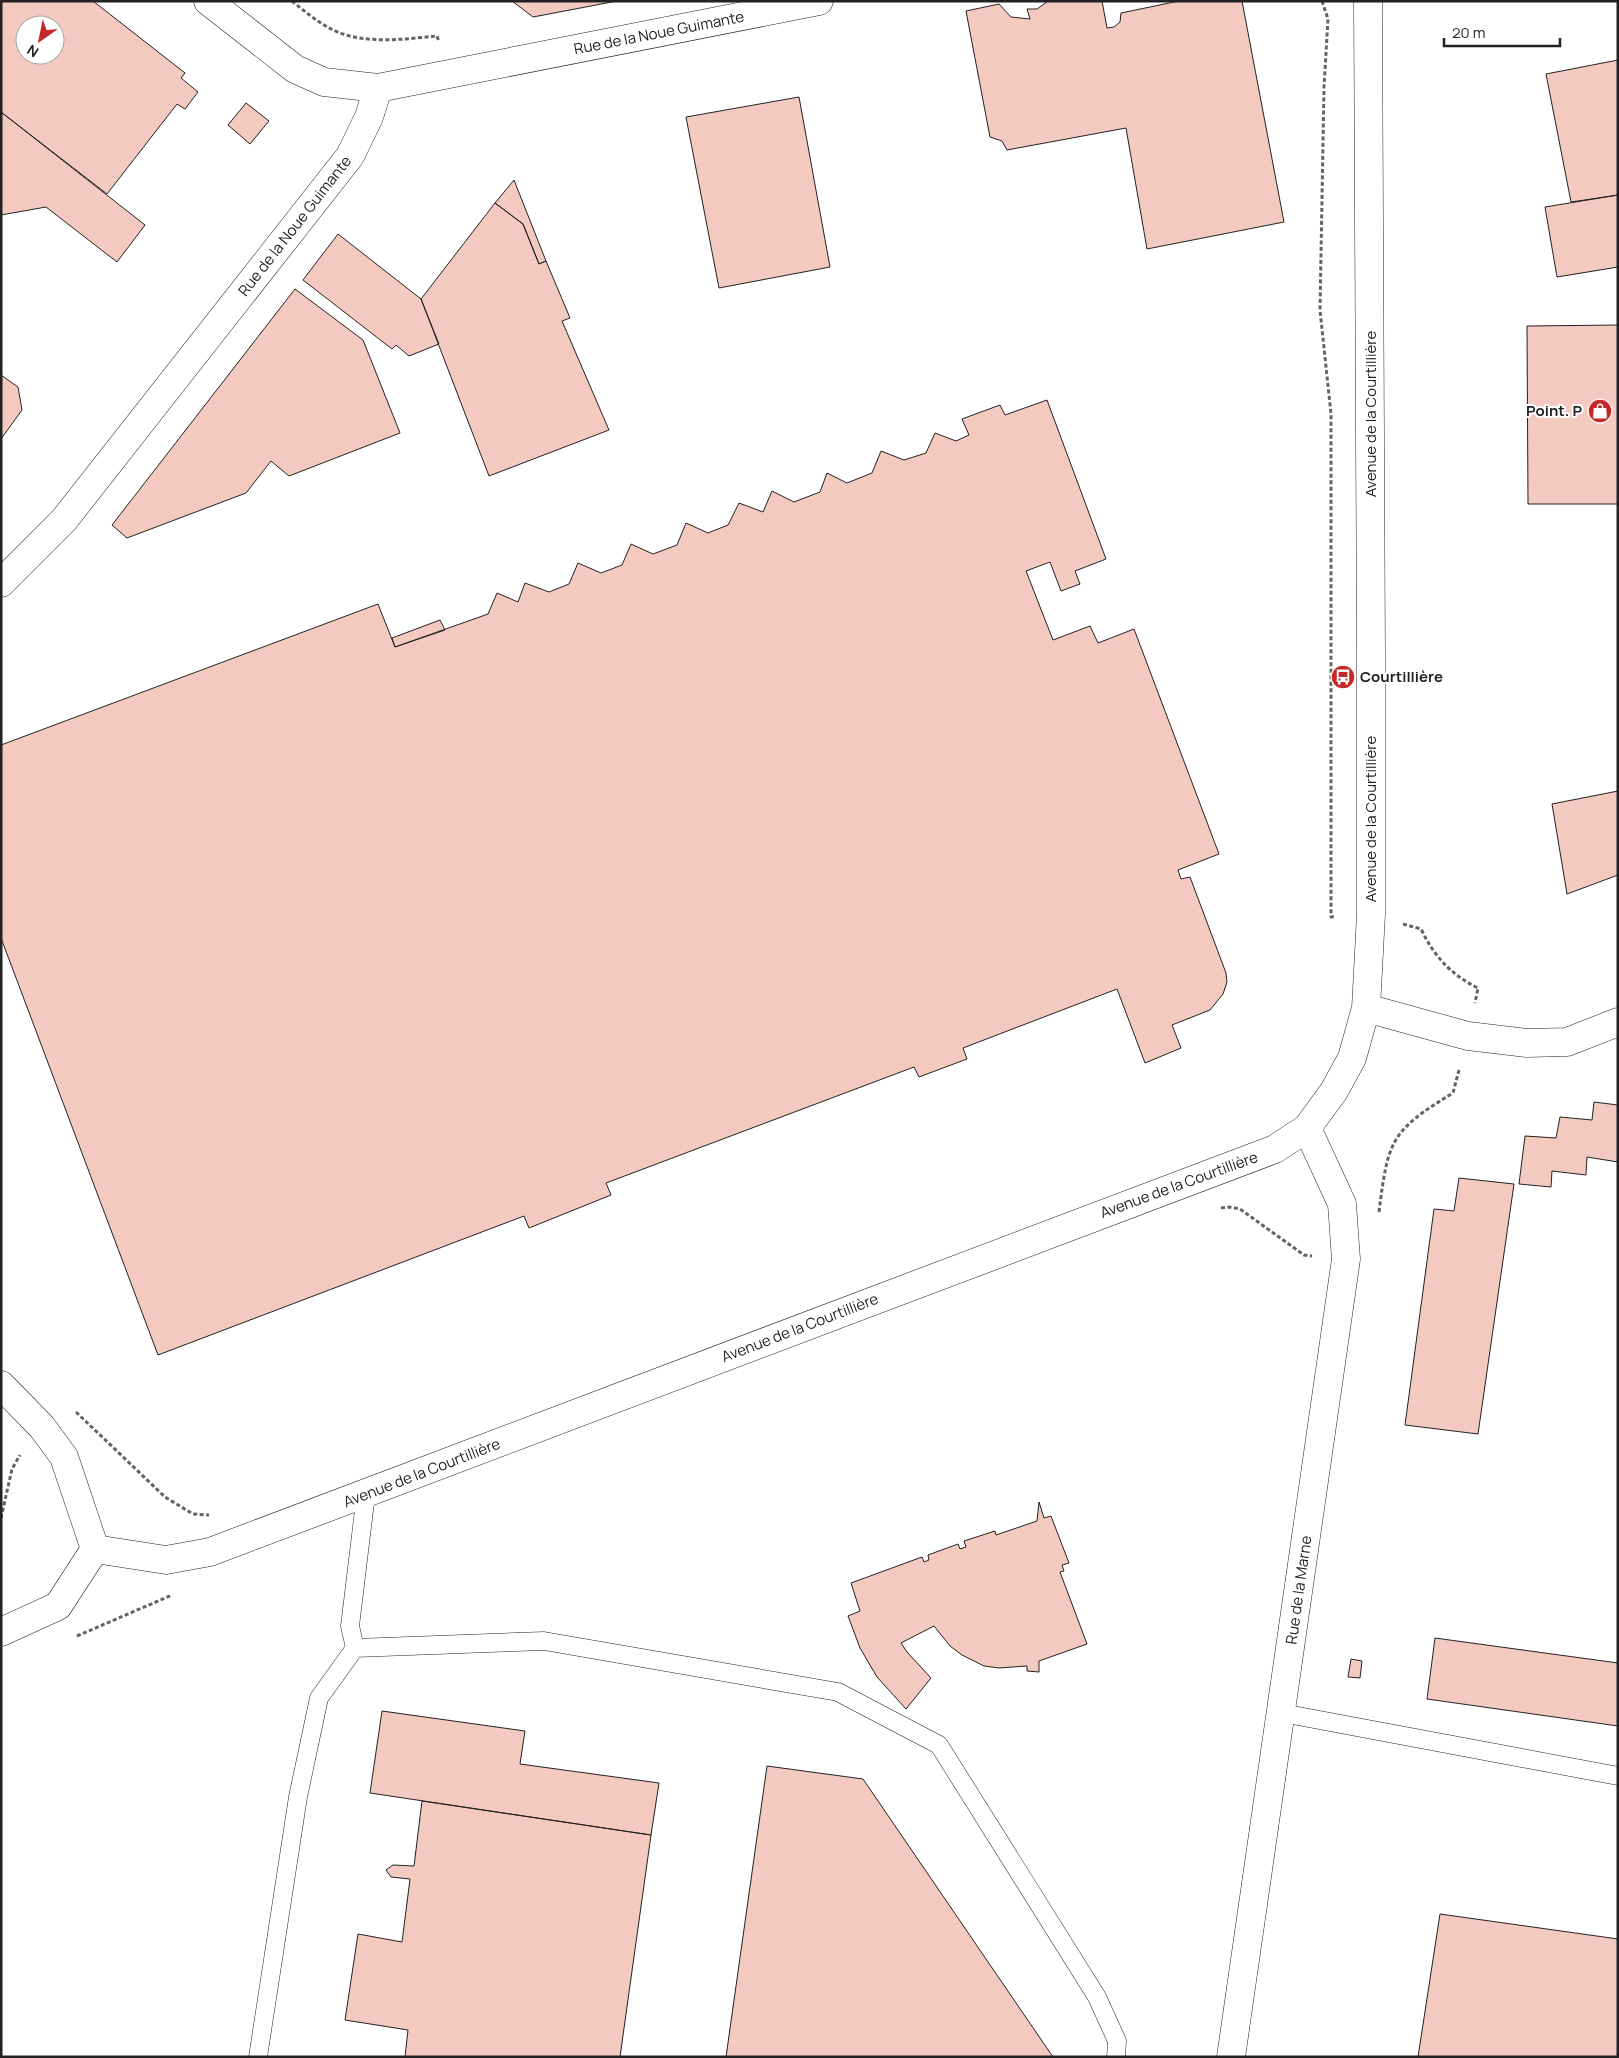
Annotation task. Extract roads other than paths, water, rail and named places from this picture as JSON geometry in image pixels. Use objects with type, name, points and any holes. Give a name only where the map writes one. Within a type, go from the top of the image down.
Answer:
[{"type":"street","points":[[208,1],[295,69],[324,82],[378,88]]},
{"type":"street","name":"Rue de la Noue Guimante","points":[[1,583],[64,520],[350,156],[369,117],[378,88],[819,1]]},
{"type":"street","name":"Avenue de la Courtillière","points":[[95,1549],[166,1560],[210,1552],[1275,1149],[1307,1128],[1334,1091],[1352,1058],[1366,1008],[1370,914],[1372,665],[1368,1]]},
{"type":"street","points":[[1366,1008],[1468,1036],[1527,1043],[1567,1042],[1618,1022]]},
{"type":"street","name":"Rue de la Marne","points":[[1231,2057],[1346,1259],[1342,1204],[1307,1128]]},
{"type":"street","points":[[1,1386],[42,1428],[64,1457],[95,1549],[58,1606],[1,1632]]},
{"type":"lane","points":[[258,2057],[298,1796],[319,1698],[355,1648],[350,1626],[366,1494]]},
{"type":"lane","points":[[355,1648],[554,1642],[838,1692],[938,1745],[1096,1997],[1117,2041],[1116,2057]]},
{"type":"lane","points":[[1282,1713],[1618,1776]]},
{"type":"place","name":"Point. P","points":[[1600,411]]},
{"type":"place","name":"Courtillière","points":[[1343,677]]}]
